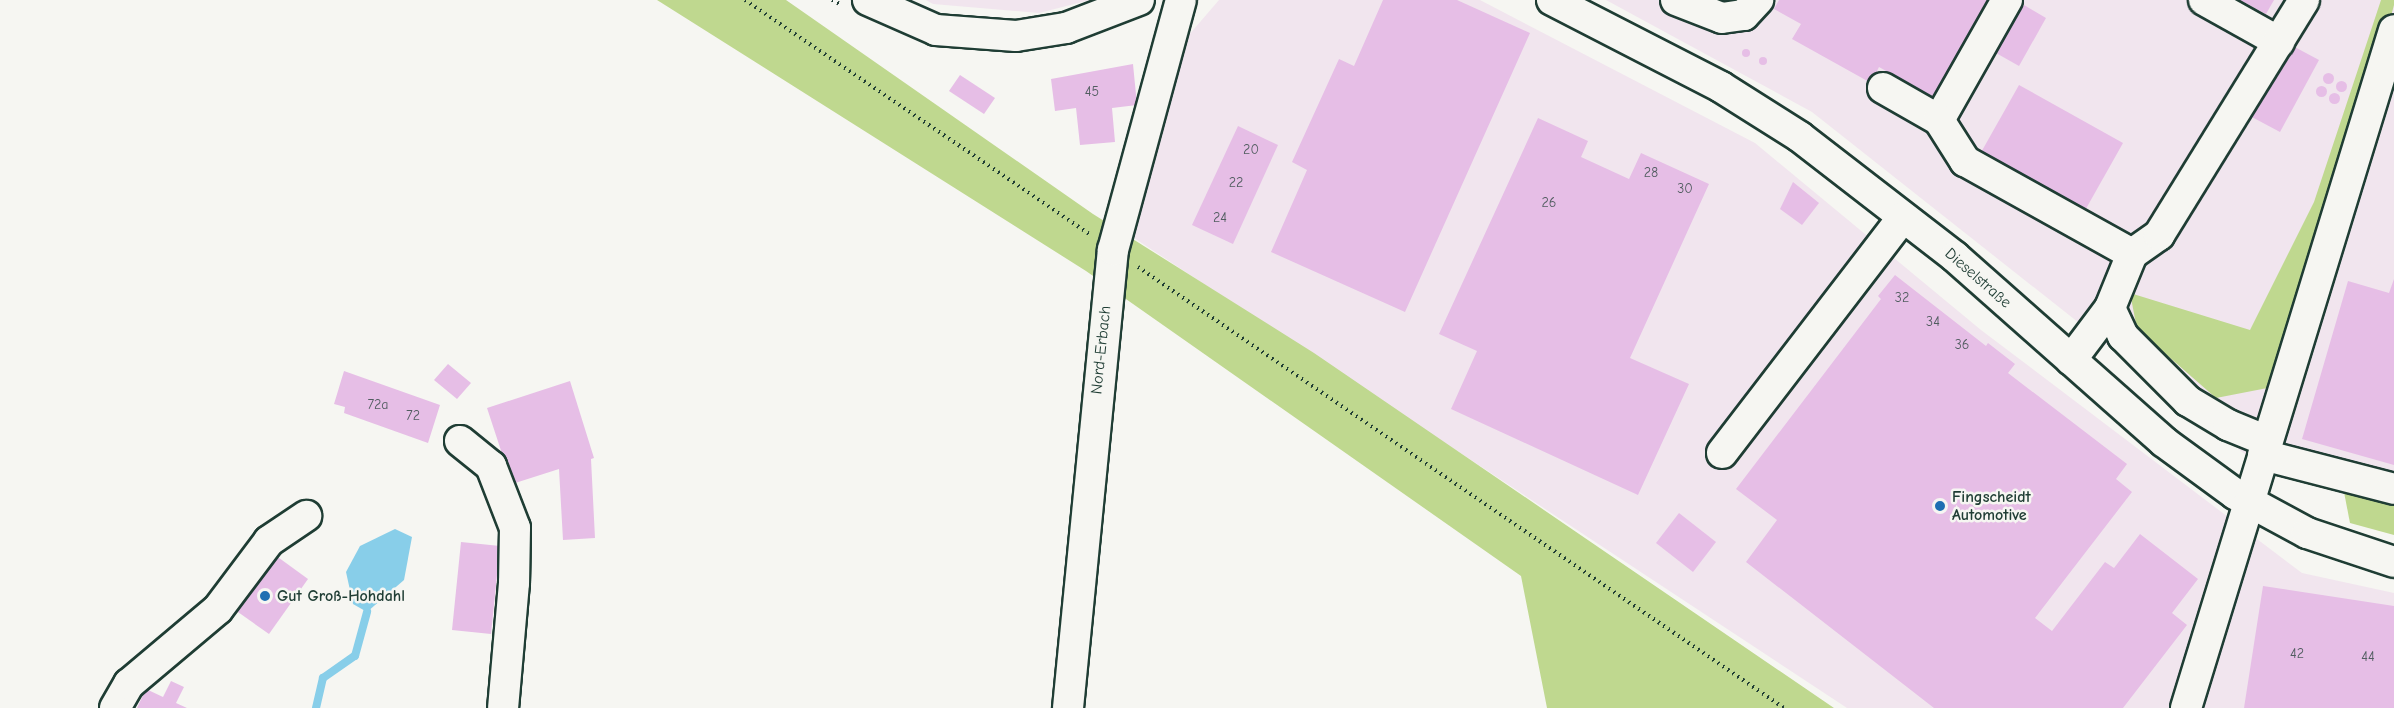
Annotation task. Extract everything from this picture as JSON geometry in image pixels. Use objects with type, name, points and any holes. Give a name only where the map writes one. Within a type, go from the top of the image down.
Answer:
[{"type":"street","points":[[868,0],[936,30],[1016,36],[1066,28],[1139,0]]},
{"type":"street","name":"Nord-Erbach","points":[[1068,708],[1113,250],[1181,0]]},
{"type":"street","name":"Dieselstraße","points":[[1552,0],[1764,112],[1903,217],[2164,442],[2249,502],[2307,533],[2394,562]]},
{"type":"street","points":[[1676,0],[1722,18],[1744,15],[1758,0]]},
{"type":"street","points":[[1939,120],[2007,0]]},
{"type":"street","points":[[2205,0],[2279,42]]},
{"type":"street","points":[[2071,360],[2110,308],[2132,254],[2159,235],[2304,0]]},
{"type":"street","points":[[2186,708],[2394,30]]},
{"type":"street","points":[[1884,88],[1939,120],[1965,161],[2132,254]]},
{"type":"street","points":[[1722,453],[1903,217]]},
{"type":"street","points":[[2110,308],[2134,351],[2188,401],[2265,448],[2394,489]]},
{"type":"street","points":[[460,441],[491,466],[515,528],[514,583],[503,708]]},
{"type":"street","points":[[115,708],[129,684],[218,609],[269,541],[306,516]]},
{"type":"path","points":[[745,0],[1784,708]]},
{"type":"shaded area","points":[[926,0],[1090,0],[1039,13],[933,4]]},
{"type":"shaded area","points":[[1219,0],[1480,0],[1755,143],[1981,330],[2302,573],[2394,593],[2394,708],[1847,708],[1125,232],[1188,36]]},
{"type":"shaded area","points":[[1606,0],[2394,0],[2394,506],[2265,470],[1812,112]]},
{"type":"green space","points":[[657,0],[786,0],[1093,214],[1314,353],[1834,708],[1547,708],[1521,576],[1086,271]]},
{"type":"green space","points":[[2381,0],[2394,0],[2394,5],[2293,383],[2216,398],[2137,329],[2130,293],[2250,330],[2314,202]]},
{"type":"green space","points":[[2344,492],[2394,506],[2394,535],[2350,523]]},
{"type":"water","points":[[395,529],[412,537],[404,580],[367,612],[353,604],[346,572],[360,546]]},
{"type":"building","points":[[1383,0],[1457,0],[1530,33],[1405,312],[1271,252],[1307,170],[1292,162],[1339,59],[1354,66]]},
{"type":"building","points":[[1779,0],[1987,0],[1933,97],[1879,67],[1871,83],[1792,39],[1801,24],[1774,9]]},
{"type":"building","points":[[2240,0],[2274,0],[2266,14]]},
{"type":"building","points":[[2024,5],[2046,18],[2019,66],[1996,53]]},
{"type":"building","points":[[2289,44],[2319,60],[2280,132],[2250,116]]},
{"type":"building","points":[[1746,49],[1750,53],[1746,57],[1742,53]]},
{"type":"building","points":[[1763,57],[1767,61],[1763,65],[1759,61]]},
{"type":"building","points":[[1133,64],[1137,105],[1112,108],[1115,142],[1080,145],[1076,108],[1055,111],[1051,79]]},
{"type":"building","points":[[2328,73],[2332,74],[2332,82],[2328,83],[2324,82],[2323,78],[2324,74]]},
{"type":"building","points":[[960,75],[995,98],[984,114],[949,91]]},
{"type":"building","points":[[2341,81],[2345,82],[2345,90],[2341,91],[2337,90],[2336,86],[2337,82]]},
{"type":"building","points":[[2019,85],[2123,143],[2083,214],[1979,156]]},
{"type":"building","points":[[2321,86],[2325,87],[2325,95],[2321,96],[2317,95],[2316,91],[2317,87]]},
{"type":"building","points":[[2334,93],[2338,94],[2338,102],[2334,103],[2330,102],[2329,98],[2330,94]]},
{"type":"building","points":[[1538,118],[1588,141],[1581,157],[1629,179],[1641,153],[1709,184],[1630,358],[1689,384],[1638,495],[1451,409],[1477,351],[1439,334]]},
{"type":"building","points":[[1238,126],[1278,145],[1233,244],[1192,225]]},
{"type":"building","points":[[1793,182],[1819,203],[1802,225],[1780,209]]},
{"type":"building","name":"Fingscheidt Automotive","points":[[1895,275],[1986,346],[1988,343],[2015,364],[2008,373],[2127,464],[2116,479],[2132,492],[2035,618],[2052,631],[2105,562],[2114,568],[2140,534],[2198,579],[2172,613],[2187,625],[2123,708],[1934,708],[1746,562],[1777,520],[1736,489],[1881,299],[1878,296]]},
{"type":"building","points":[[2394,279],[2394,465],[2302,439],[2348,281],[2389,293]]},
{"type":"building","points":[[448,364],[471,383],[457,399],[434,380]]},
{"type":"building","points":[[344,371],[440,405],[428,443],[344,413],[345,407],[334,404]]},
{"type":"building","points":[[570,381],[594,458],[591,459],[595,538],[563,540],[559,469],[512,484],[487,408]]},
{"type":"building","points":[[1679,513],[1716,542],[1693,572],[1656,543]]},
{"type":"building","points":[[461,542],[500,546],[491,634],[452,630]]},
{"type":"building","name":"Gut Groß-Hohdahl","points":[[275,555],[308,579],[269,634],[228,605]]},
{"type":"building","points":[[2263,586],[2394,606],[2394,708],[2244,708]]},
{"type":"building","points":[[171,681],[184,687],[176,703],[187,708],[137,708],[146,689],[163,697]]},
{"type":"waterway","points":[[316,708],[323,678],[355,656],[367,612]]},
{"type":"place","name":"Fingscheidt Automotive","points":[[1940,506]]},
{"type":"place","name":"Gut Groß-Hohdahl","points":[[265,596]]}]
